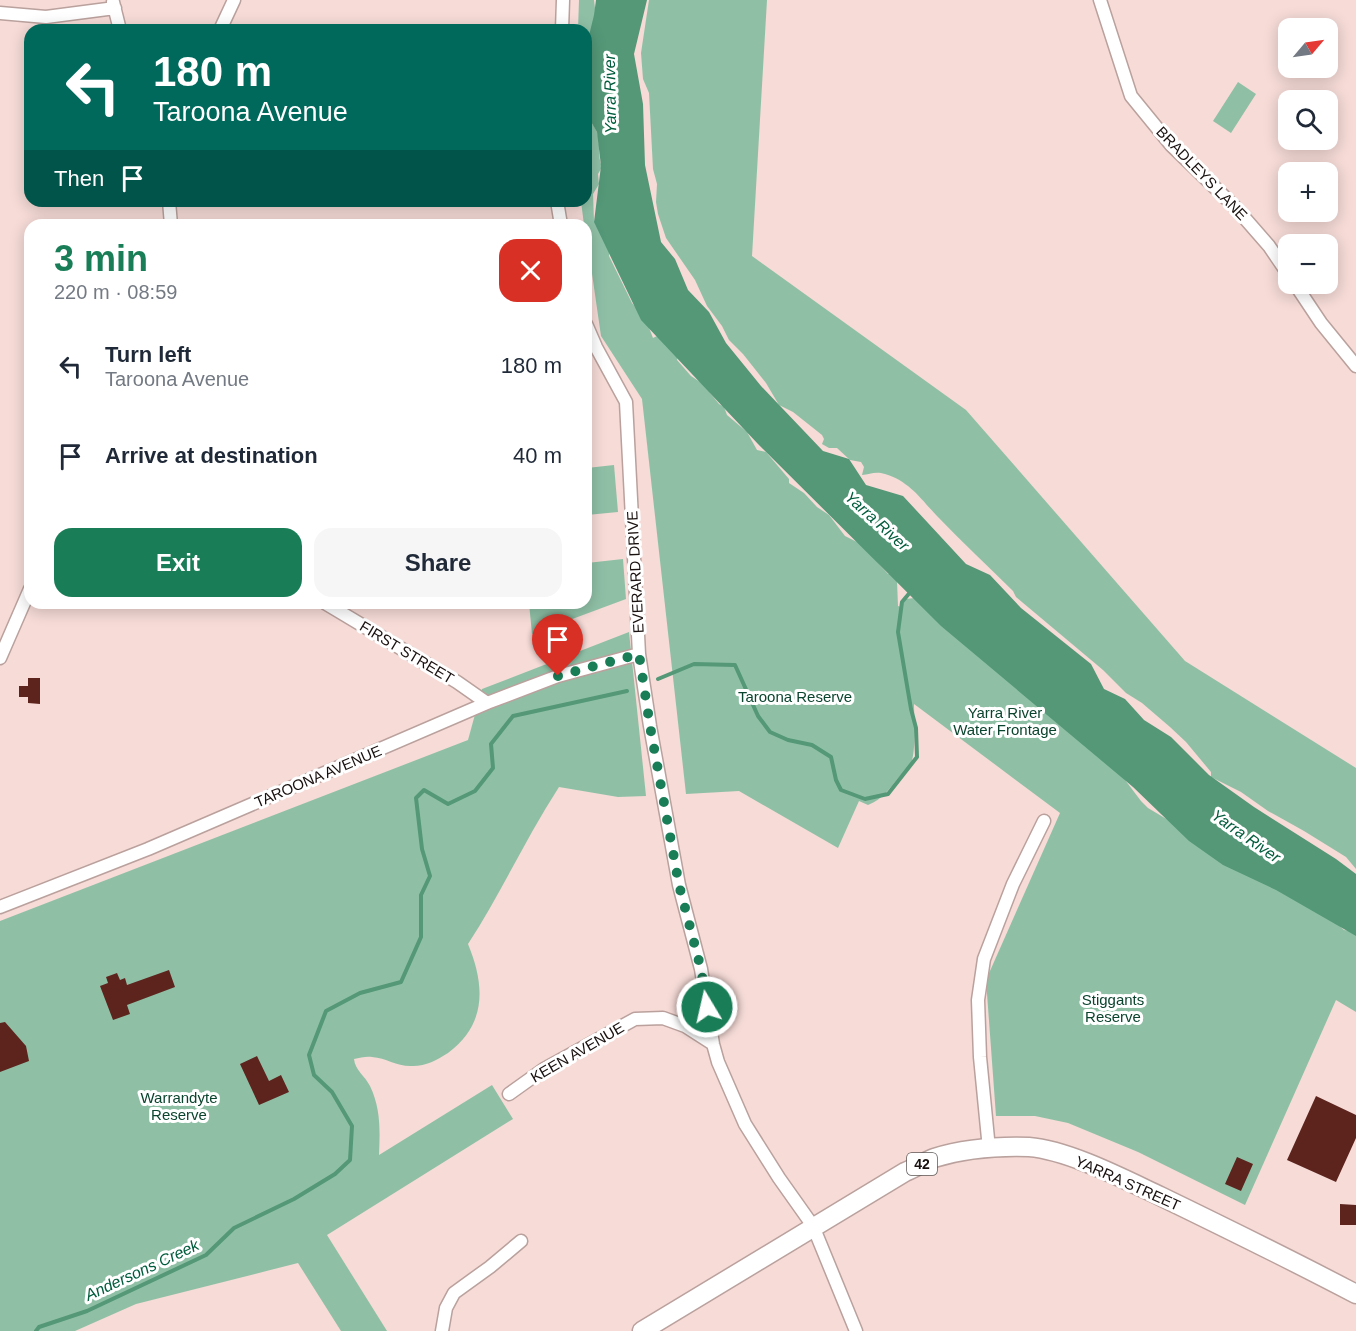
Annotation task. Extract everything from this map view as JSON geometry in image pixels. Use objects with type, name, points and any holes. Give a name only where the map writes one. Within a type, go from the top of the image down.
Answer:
[{"type":"main road","name":"YARRA STREET","points":[[642,1331],[905,1172],[934,1159],[966,1151],[989,1149],[1030,1147],[1071,1157],[1238,1233],[1356,1294]]},
{"type":"street","points":[[223,24],[234,0]]},
{"type":"street","points":[[562,0],[562,24]]},
{"type":"street","name":"BRADLEYS LANE","points":[[1100,0],[1131,96],[1171,145],[1235,207],[1278,259]]},
{"type":"street","points":[[0,13],[46,17],[114,4],[119,24]]},
{"type":"street","points":[[1302,294],[1356,366]]},
{"type":"street","name":"EVERARD DRIVE","points":[[592,349],[626,402],[639,654],[679,885],[701,969],[712,1044],[745,1124],[813,1226],[856,1331]]},
{"type":"street","points":[[0,658],[24,603]]},
{"type":"street","name":"FIRST STREET","points":[[335,609],[457,682],[487,703]]},
{"type":"street","name":"TAROONA AVENUE","points":[[0,907],[148,849],[487,703],[558,676],[639,654]]},
{"type":"street","points":[[989,1149],[980,1057],[978,1000],[984,959],[1013,884],[1044,821]]},
{"type":"street","name":"KEEN AVENUE","points":[[509,1094],[544,1069],[635,1019],[663,1018],[685,1026],[712,1044]]},
{"type":"street","points":[[441,1331],[446,1308],[454,1293],[521,1241]]},
{"type":"green space","points":[[579,0],[594,0],[599,17],[592,42],[592,24],[578,24]]},
{"type":"green space","points":[[649,0],[767,0],[752,256],[966,410],[1185,661],[1356,768],[1356,869],[1346,857],[1268,811],[1241,792],[1211,777],[1211,772],[1186,742],[1016,597],[1013,591],[908,486],[882,473],[862,475],[864,467],[861,462],[850,460],[837,448],[829,448],[822,444],[824,439],[822,435],[793,412],[779,405],[766,383],[729,340],[707,306],[695,280],[666,238],[658,214],[649,93],[643,79],[641,53]]},
{"type":"green space","points":[[1238,82],[1256,94],[1231,133],[1213,121]]},
{"type":"green space","points":[[592,124],[597,132],[602,167],[598,174],[599,184],[593,194],[594,221],[609,241],[609,256],[632,303],[646,320],[653,338],[657,336],[678,356],[677,360],[724,407],[727,415],[747,432],[757,450],[766,452],[789,479],[789,483],[829,515],[845,536],[861,544],[888,574],[893,574],[897,581],[898,606],[901,607],[906,599],[914,598],[1119,772],[1148,808],[1327,915],[1344,930],[1356,932],[1356,1012],[1336,1000],[1245,1205],[1138,1152],[1068,1123],[1035,1116],[996,1116],[986,980],[1060,813],[914,704],[912,763],[878,800],[868,805],[859,801],[838,848],[739,791],[686,794],[642,399],[601,336],[592,274],[592,219],[583,219],[582,207],[592,207]]},
{"type":"green space","points":[[614,465],[618,512],[592,515],[592,467]]},
{"type":"green space","points":[[623,559],[626,599],[532,634],[530,609],[592,609],[592,562]]},
{"type":"green space","name":"Warrandyte Reserve","points":[[629,632],[646,796],[618,797],[559,787],[468,944],[478,974],[479,1003],[470,1030],[461,1042],[448,1053],[422,1065],[402,1065],[370,1057],[354,1059],[374,1095],[378,1112],[379,1155],[492,1085],[513,1119],[327,1235],[387,1331],[341,1331],[298,1263],[136,1304],[75,1331],[0,1331],[0,921],[468,740],[482,689]]},
{"type":"water","name":"Yarra River","points":[[596,0],[647,0],[634,54],[643,104],[645,165],[661,242],[675,259],[688,290],[709,312],[726,343],[761,386],[823,451],[849,459],[866,485],[903,496],[966,564],[990,575],[1021,608],[1091,664],[1104,689],[1125,699],[1144,720],[1171,737],[1209,775],[1356,874],[1356,936],[1276,890],[1223,865],[1189,841],[1133,787],[941,626],[758,444],[641,320],[594,222],[601,166],[597,132],[592,124],[592,24]]},
{"type":"building","points":[[28,678],[40,678],[40,704],[28,703],[28,697],[19,697],[19,686],[28,686]]},
{"type":"building","points":[[169,970],[175,987],[127,1005],[130,1014],[113,1020],[100,986],[108,983],[106,977],[117,973],[120,980],[125,978],[127,985]]},
{"type":"building","points":[[5,1022],[26,1046],[29,1061],[0,1072],[0,1023]]},
{"type":"building","points":[[257,1056],[269,1081],[281,1075],[289,1092],[259,1105],[240,1064]]},
{"type":"building","points":[[1316,1096],[1356,1115],[1356,1138],[1336,1182],[1287,1160]]},
{"type":"building","points":[[1237,1157],[1253,1164],[1241,1191],[1225,1184]]},
{"type":"building","points":[[1340,1204],[1356,1205],[1356,1225],[1340,1225]]},
{"type":"waterway","name":"Andersons Creek","points":[[658,679],[694,664],[735,665],[758,716],[770,732],[788,740],[812,745],[831,757],[836,780],[841,790],[865,799],[888,794],[917,757],[916,728],[898,632],[902,602],[912,590]]},
{"type":"waterway","name":"Andersons Creek","points":[[36,1331],[39,1327],[87,1311],[206,1255],[234,1228],[294,1199],[335,1174],[350,1160],[352,1126],[332,1092],[314,1075],[309,1055],[326,1011],[360,993],[401,982],[421,937],[421,895],[430,876],[422,849],[416,798],[424,790],[448,804],[475,791],[493,768],[491,744],[513,716],[627,691]]},
{"type":"route","points":[[558,676],[639,654],[679,885],[701,969],[707,1007]]},
{"type":"park label","name":"Taroona Reserve","points":[[795,696]]},
{"type":"park label","name":"Yarra River Water Frontage","points":[[1005,720]]},
{"type":"park label","name":"Stiggants Reserve","points":[[1113,1008]]}]
